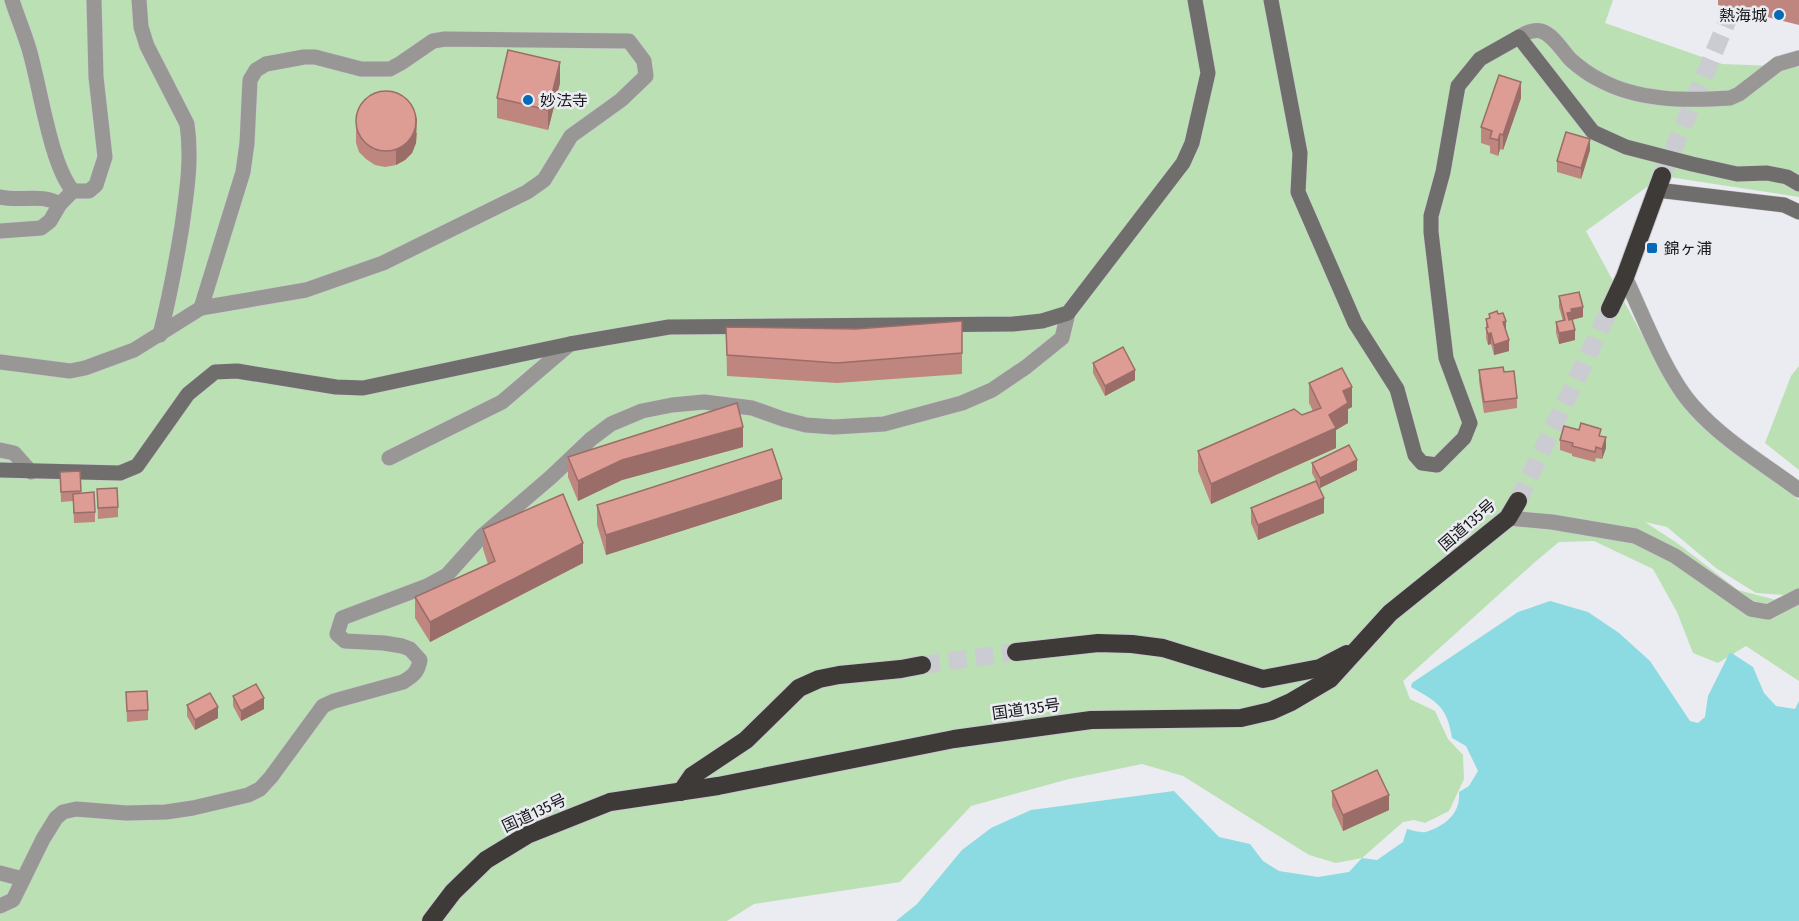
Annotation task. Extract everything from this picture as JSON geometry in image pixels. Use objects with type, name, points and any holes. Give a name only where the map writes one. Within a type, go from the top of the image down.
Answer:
[{"type":"highway","points":[[1610,309],[1625,277],[1659,183]]},
{"type":"highway","name":"国道135号","points":[[431,921],[453,892],[486,860],[526,835],[610,802],[681,792],[954,739],[1068,723],[1091,720],[1241,718],[1271,711],[1330,679],[1390,613],[1508,518],[1518,501]]},
{"type":"highway","name":"国道135号","points":[[1016,652],[1098,643],[1132,644],[1163,648],[1263,679],[1320,668],[1358,648]]},
{"type":"highway","points":[[681,792],[692,776],[746,740],[799,688],[819,679],[839,675],[922,665]]},
{"type":"street","points":[[12,0],[29,48],[56,157],[65,181],[74,191]]},
{"type":"street","points":[[0,231],[41,228],[50,221],[60,204],[74,191],[89,191],[96,185],[105,157],[96,77],[94,0]]},
{"type":"street","points":[[139,0],[141,27],[147,46],[187,124],[189,138],[189,181],[172,286],[160,335]]},
{"type":"street","points":[[0,906],[14,900],[43,839],[56,818],[63,812],[76,809],[126,813],[166,812],[248,795],[260,789],[271,777],[323,706],[403,682],[412,676],[419,669],[420,660],[410,649],[384,642],[345,641],[337,634],[342,618],[427,586],[447,575],[482,537],[591,439],[611,424],[642,411],[704,402],[752,408],[783,420],[806,425],[834,427],[884,424],[962,403],[992,390],[1026,367],[1062,338],[1068,313],[1183,163],[1192,144],[1208,73],[1196,0]]},
{"type":"street","points":[[1271,0],[1300,153],[1298,192],[1355,323],[1397,389],[1415,454],[1422,463],[1437,465],[1464,438],[1470,423],[1446,358],[1431,216],[1443,172],[1455,95],[1458,86],[1480,59],[1530,31],[1543,32],[1571,60],[1599,80],[1643,96],[1730,98],[1739,94],[1778,64],[1799,58]]},
{"type":"street","points":[[1519,37],[1593,132],[1626,147],[1692,164],[1737,174],[1767,173],[1787,177],[1799,184]]},
{"type":"street","points":[[0,362],[70,370],[85,368],[134,350],[201,308],[306,290],[383,263],[527,192],[544,180],[571,136],[621,100],[646,76],[644,61],[629,41],[445,39],[433,40],[390,69],[361,69],[315,57],[266,64],[256,70],[250,80],[243,172],[201,308]]},
{"type":"street","points":[[1659,183],[1784,205],[1799,212]]},
{"type":"street","points":[[0,197],[48,198],[60,204]]},
{"type":"street","points":[[1625,277],[1672,377],[1692,406],[1712,426],[1799,490]]},
{"type":"street","points":[[0,470],[120,473],[137,466],[188,394],[215,372],[237,371],[336,387],[363,388],[570,344],[669,327],[1012,324],[1042,321],[1068,313]]},
{"type":"street","points":[[389,458],[502,402],[570,344]]},
{"type":"street","points":[[0,450],[14,453],[31,472]]},
{"type":"street","points":[[1508,518],[1552,522],[1635,536],[1675,556],[1751,609],[1768,612],[1799,596]]},
{"type":"street","points":[[0,873],[23,879]]},
{"type":"green space","points":[[0,0],[1613,0],[1605,23],[1722,64],[1799,67],[1799,197],[1662,176],[1586,231],[1665,377],[1706,426],[1799,500],[1799,681],[1746,646],[1718,663],[1693,653],[1677,612],[1653,569],[1594,541],[1559,542],[1403,681],[1410,699],[1435,711],[1448,739],[1463,755],[1464,779],[1449,811],[1425,823],[1414,820],[1403,822],[1362,858],[1336,863],[1309,855],[1183,776],[1142,764],[1069,779],[971,806],[900,882],[754,904],[727,921],[0,921]],"holes":[[[1645,522],[1667,527],[1716,568],[1756,593],[1784,595],[1797,590],[1776,600],[1738,590],[1677,543]]]},
{"type":"green space","points":[[1799,366],[1799,470],[1765,443],[1791,376]]},
{"type":"water","points":[[1550,601],[1588,612],[1619,633],[1650,661],[1690,721],[1698,723],[1705,717],[1708,696],[1730,652],[1753,667],[1764,693],[1776,706],[1795,709],[1799,701],[1799,921],[896,921],[917,904],[962,850],[991,828],[1031,810],[1174,791],[1219,837],[1250,844],[1263,861],[1279,871],[1318,877],[1349,872],[1362,858],[1377,860],[1403,842],[1407,829],[1426,832],[1450,818],[1457,806],[1459,792],[1469,786],[1478,771],[1466,746],[1452,738],[1444,712],[1434,701],[1411,687],[1412,683],[1518,612]]},
{"type":"building","points":[[508,50],[560,62],[548,110],[497,98]]},
{"type":"building","points":[[1499,75],[1521,82],[1503,135],[1500,134],[1498,140],[1490,138],[1492,131],[1481,127]]},
{"type":"building","points":[[380,91],[392,91],[403,96],[411,104],[416,121],[414,133],[403,146],[392,151],[380,151],[369,146],[361,138],[356,127],[356,115],[361,104],[369,96]]},
{"type":"building","points":[[1566,132],[1590,139],[1581,168],[1557,161]]},
{"type":"building","points":[[1579,292],[1583,307],[1571,309],[1572,312],[1567,313],[1569,320],[1572,319],[1575,330],[1559,333],[1556,322],[1565,320],[1559,296]]},
{"type":"building","points":[[1497,311],[1498,314],[1503,313],[1506,321],[1503,322],[1509,340],[1494,345],[1491,333],[1488,334],[1486,328],[1488,327],[1486,319],[1490,318],[1489,314]]},
{"type":"building","points":[[962,321],[962,353],[837,363],[727,355],[726,327],[856,329]]},
{"type":"building","points":[[1123,347],[1135,370],[1105,386],[1093,363]]},
{"type":"building","points":[[1503,367],[1504,372],[1514,371],[1517,398],[1484,402],[1479,370]]},
{"type":"building","points":[[1342,368],[1352,387],[1343,391],[1348,403],[1329,415],[1336,428],[1211,484],[1198,451],[1294,409],[1302,415],[1321,408],[1309,383]]},
{"type":"building","points":[[737,403],[743,427],[622,460],[578,481],[568,457]]},
{"type":"building","points":[[1581,423],[1601,429],[1599,436],[1606,437],[1602,449],[1596,447],[1595,452],[1560,440],[1564,426],[1579,430]]},
{"type":"building","points":[[1349,445],[1357,460],[1320,478],[1312,463]]},
{"type":"building","points":[[772,449],[782,479],[606,535],[597,505]]},
{"type":"building","points":[[80,471],[81,491],[61,492],[60,472]]},
{"type":"building","points":[[1316,481],[1324,498],[1258,525],[1251,508]]},
{"type":"building","points":[[117,488],[118,507],[98,508],[97,489]]},
{"type":"building","points":[[94,492],[95,512],[74,513],[73,494]]},
{"type":"building","points":[[563,494],[583,543],[430,622],[415,597],[495,561],[483,529]]},
{"type":"building","points":[[256,684],[264,698],[241,711],[233,696]]},
{"type":"building","points":[[147,691],[148,710],[127,711],[126,692]]},
{"type":"building","points":[[210,693],[218,707],[195,720],[187,705]]},
{"type":"building","points":[[1377,770],[1389,795],[1343,815],[1332,791]]},
{"type":"tunnel","points":[[1662,176],[1736,0]]},
{"type":"tunnel","points":[[1518,501],[1610,309]]},
{"type":"tunnel","points":[[922,665],[1016,652]]},
{"type":"place","name":"熱海城","points":[[1779,15]]},
{"type":"place","name":"妙法寺","points":[[528,100]]},
{"type":"place","name":"錦ヶ浦","points":[[1652,248]]}]
